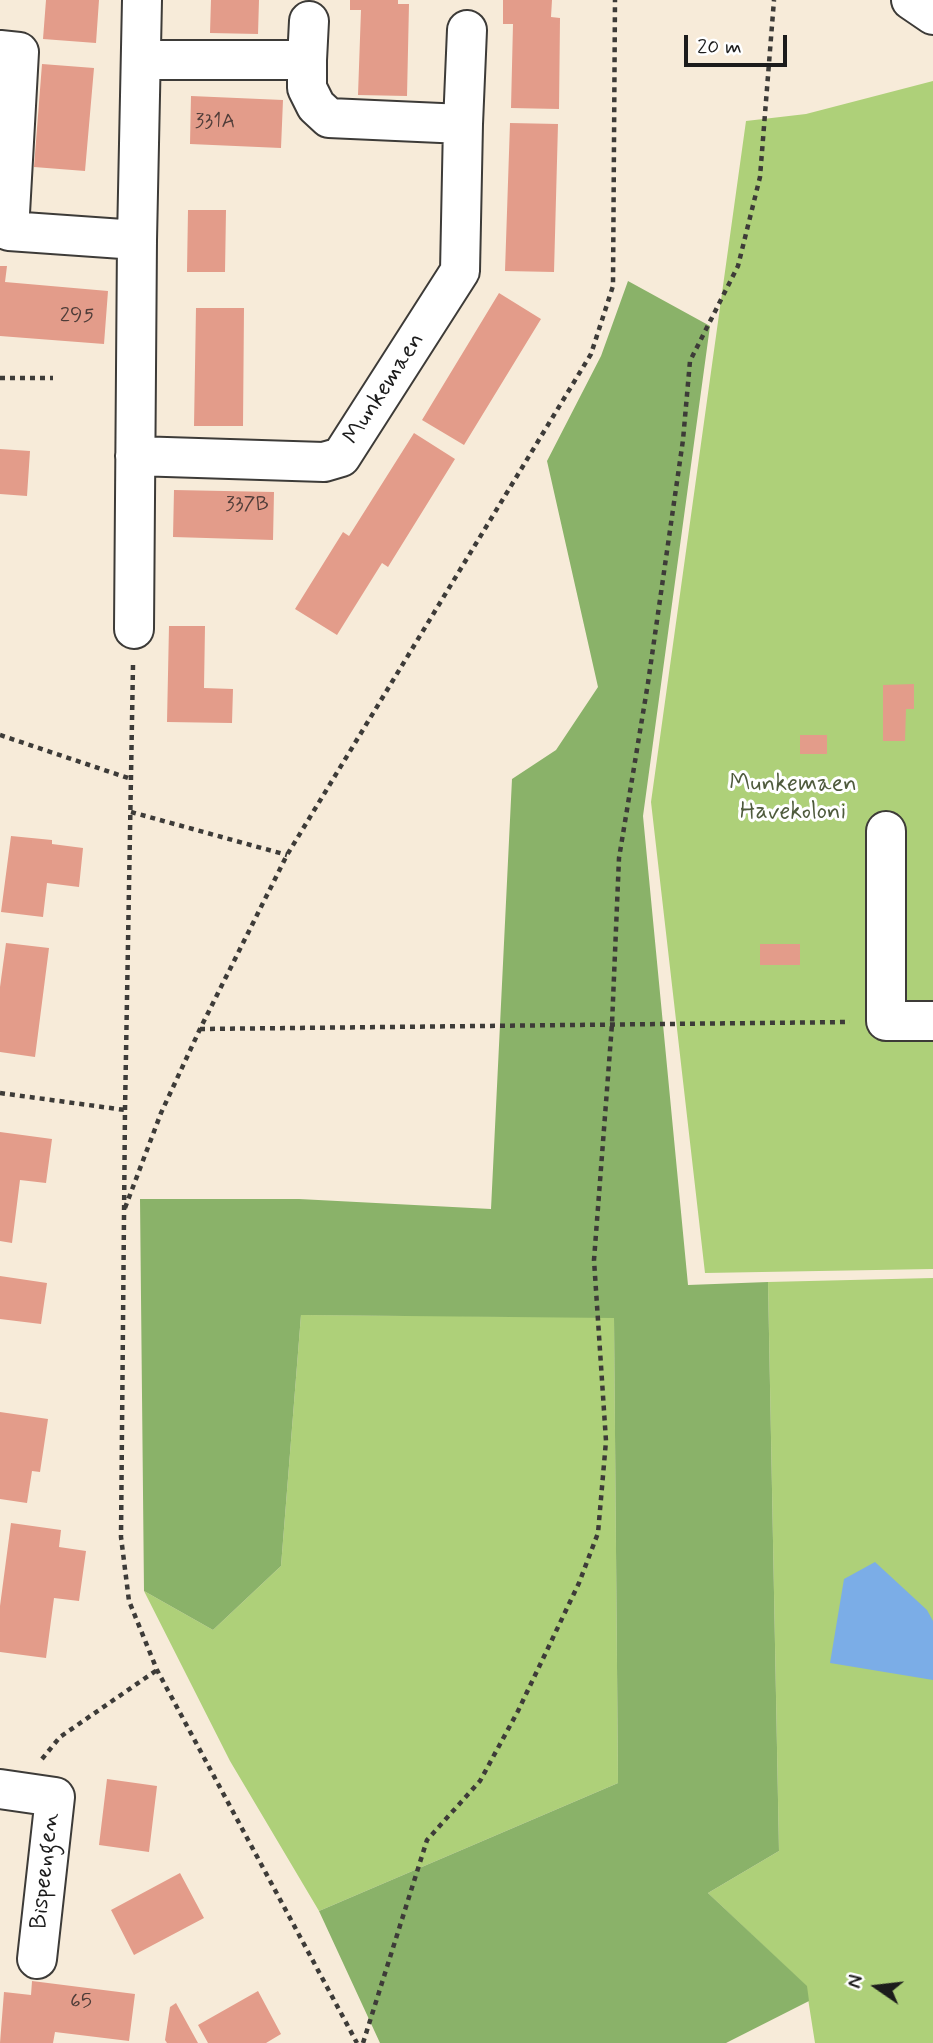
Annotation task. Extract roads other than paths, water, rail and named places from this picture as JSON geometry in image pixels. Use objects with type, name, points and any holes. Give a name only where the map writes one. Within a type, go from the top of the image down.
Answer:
[{"type":"street","points":[[134,629],[142,0]]},
{"type":"street","points":[[911,0],[933,15]]},
{"type":"street","points":[[309,21],[307,88],[316,106],[330,118],[463,124]]},
{"type":"street","name":"Munkemaen","points":[[135,456],[324,462],[341,457],[460,271],[467,30]]},
{"type":"street","points":[[0,50],[19,52],[9,231],[137,240]]},
{"type":"street","points":[[141,60],[307,60]]},
{"type":"street","points":[[886,831],[886,1021],[933,1021]]},
{"type":"street","name":"Bispeengen","points":[[17,1792],[55,1797],[37,1959]]},
{"type":"water","points":[[875,1562],[927,1610],[933,1621],[933,1680],[830,1663],[844,1579]]},
{"type":"park label","name":"Munkemaen Havekoloni","points":[[793,799]]}]
